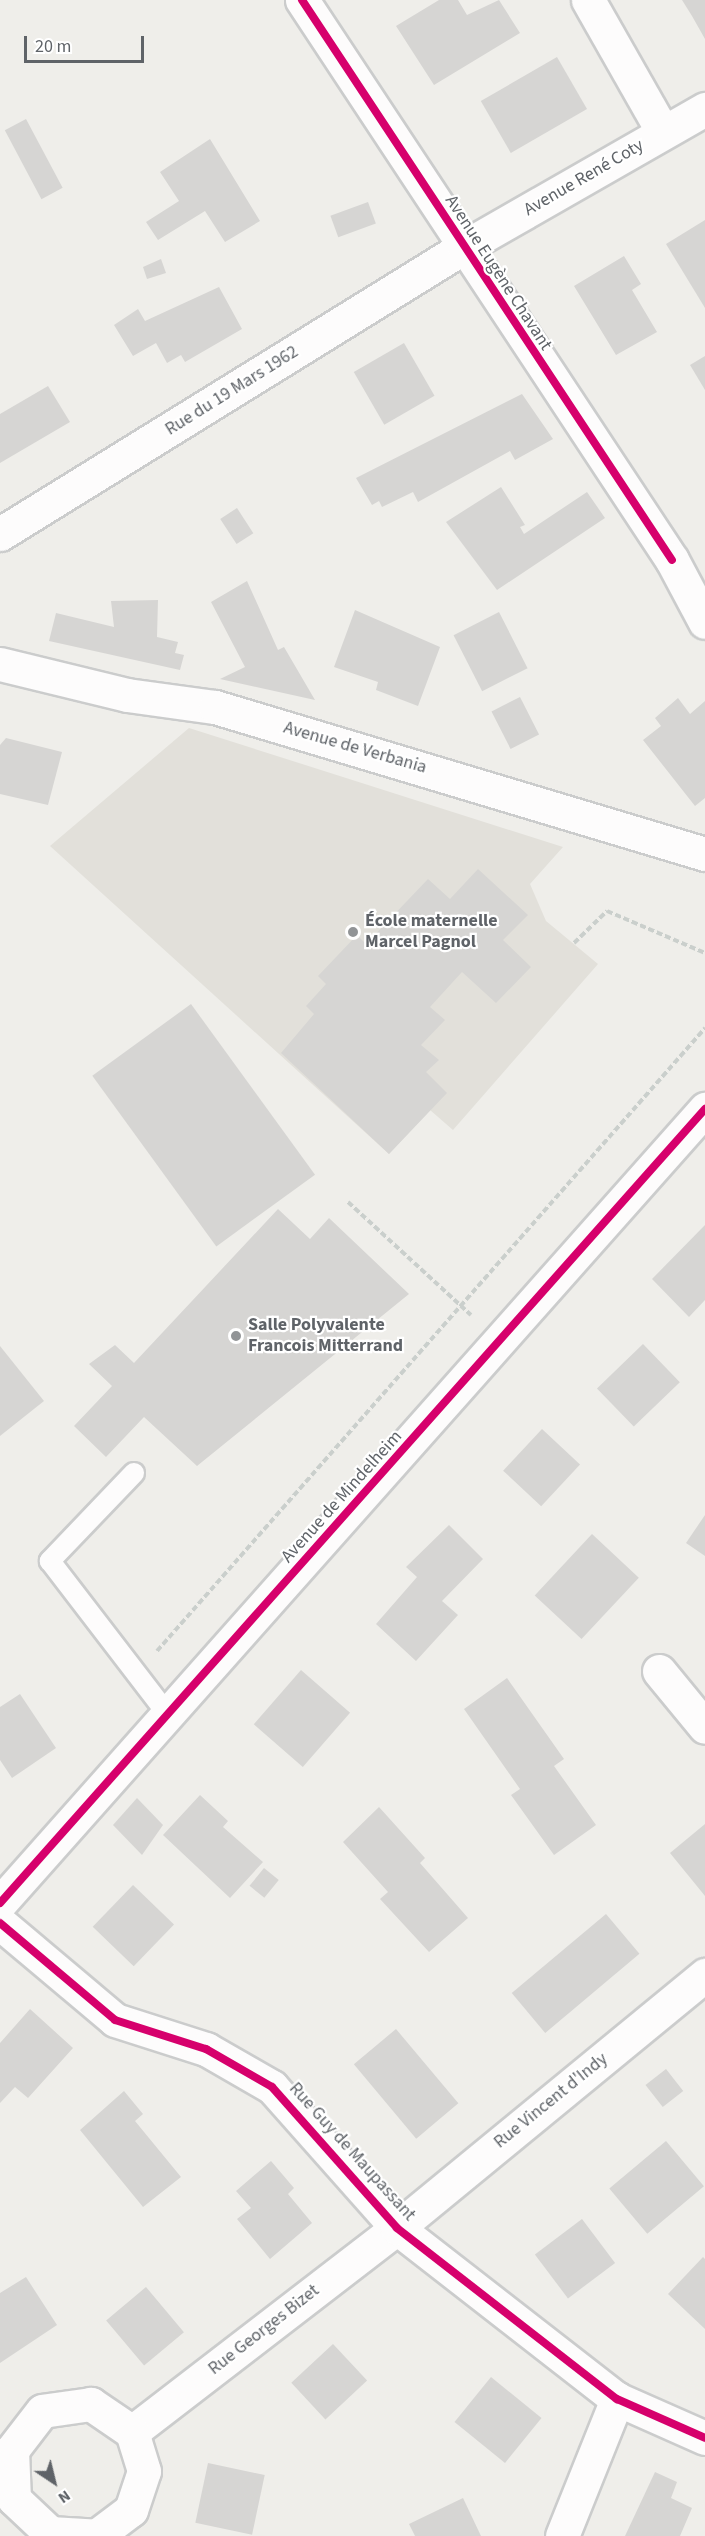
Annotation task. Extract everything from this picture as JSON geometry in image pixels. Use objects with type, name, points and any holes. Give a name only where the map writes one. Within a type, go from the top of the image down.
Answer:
[{"type":"street","name":"Avenue Eugène Chavant","points":[[302,0],[672,560],[705,622]]},
{"type":"street","points":[[588,0],[663,132]]},
{"type":"street","name":"Avenue René Coty","points":[[464,247],[705,109]]},
{"type":"street","name":"Rue du 19 Mars 1962","points":[[0,534],[464,247]]},
{"type":"street","name":"Avenue Eugène Chavant","points":[[672,560],[705,591]]},
{"type":"street","name":"Avenue de Verbania","points":[[0,664],[127,695],[215,707],[705,854]]},
{"type":"street","name":"Avenue de Mindelheim","points":[[0,1903],[705,1109]]},
{"type":"street","points":[[659,1671],[705,1727]]},
{"type":"street","name":"Rue Guy de Maupassant","points":[[0,1923],[115,2020],[206,2049],[272,2087],[397,2228],[617,2399],[705,2438]]},
{"type":"street","name":"Rue Vincent d'Indy","points":[[397,2228],[705,1975]]},
{"type":"street","name":"Rue Georges Bizet","points":[[132,2432],[397,2228]]},
{"type":"street","points":[[562,2536],[617,2399]]},
{"type":"street","points":[[91,2404],[132,2432],[144,2471],[131,2510],[100,2535],[50,2533],[14,2499],[12,2450],[42,2411],[91,2404]]},
{"type":"lane","points":[[134,1473],[50,1561],[168,1715]]},
{"type":"path","points":[[574,944],[607,911],[705,953]]},
{"type":"path","points":[[136,1674],[705,1028]]},
{"type":"path","points":[[348,1202],[501,1341]]},
{"type":"shaded area","name":"École maternelle Marcel Pagnol","points":[[189,728],[563,847],[530,884],[546,921],[598,964],[453,1130],[430,1110],[389,1154],[50,846]]},
{"type":"building","points":[[439,0],[458,0],[467,15],[499,0],[520,33],[434,85],[396,26]]},
{"type":"building","points":[[682,0],[705,0],[705,39],[692,16]]},
{"type":"building","points":[[557,57],[587,109],[511,153],[481,101]]},
{"type":"building","points":[[26,119],[63,188],[41,199],[5,130]]},
{"type":"building","points":[[210,139],[260,221],[225,242],[205,211],[158,240],[146,222],[179,201],[160,172]]},
{"type":"building","points":[[368,202],[376,224],[338,237],[330,216]]},
{"type":"building","points":[[705,220],[705,308],[666,244]]},
{"type":"building","points":[[624,256],[641,284],[632,290],[657,332],[616,355],[574,286]]},
{"type":"building","points":[[161,259],[166,273],[147,279],[143,267]]},
{"type":"building","points":[[219,287],[242,329],[185,362],[181,355],[167,363],[156,343],[133,356],[114,325],[138,309],[145,321]]},
{"type":"building","points":[[404,343],[434,396],[384,425],[354,372]]},
{"type":"building","points":[[705,356],[705,390],[690,365]]},
{"type":"building","points":[[48,386],[70,422],[0,463],[0,414]]},
{"type":"building","points":[[522,394],[553,439],[515,460],[510,451],[418,502],[413,492],[382,507],[379,501],[372,505],[356,478]]},
{"type":"building","points":[[501,487],[525,525],[520,527],[524,534],[587,492],[605,518],[497,590],[446,522]]},
{"type":"building","points":[[237,508],[253,533],[237,544],[220,519]]},
{"type":"building","points":[[247,581],[278,650],[284,647],[315,700],[220,679],[245,667],[211,602]]},
{"type":"building","points":[[158,600],[157,637],[178,642],[175,653],[184,655],[180,670],[49,641],[56,613],[114,627],[111,601]]},
{"type":"building","points":[[355,610],[440,647],[418,706],[376,690],[378,682],[334,667]]},
{"type":"building","points":[[499,612],[528,668],[482,691],[454,635]]},
{"type":"building","points":[[520,697],[539,734],[511,749],[491,712]]},
{"type":"building","points":[[678,698],[690,714],[705,701],[705,798],[695,806],[643,740],[661,726],[655,718]]},
{"type":"building","points":[[6,738],[62,752],[48,805],[0,794],[0,745]]},
{"type":"building","points":[[478,869],[528,915],[503,940],[531,967],[496,1003],[462,972],[430,1007],[445,1020],[421,1045],[439,1060],[426,1072],[447,1093],[389,1154],[281,1053],[314,1014],[306,1006],[326,984],[318,976],[357,935],[366,944],[428,879],[450,899]]},
{"type":"building","points":[[191,1004],[315,1175],[216,1246],[92,1076]]},
{"type":"building","name":"Salle Polyvalente Francois Mitterrand","points":[[278,1209],[310,1239],[329,1218],[409,1294],[197,1466],[144,1417],[106,1457],[74,1426],[112,1386],[89,1364],[115,1345],[134,1363]]},
{"type":"building","points":[[705,1225],[705,1300],[689,1317],[652,1279]]},
{"type":"building","points":[[643,1344],[680,1382],[634,1427],[597,1388]]},
{"type":"building","points":[[0,1346],[44,1401],[0,1436]]},
{"type":"building","points":[[542,1429],[580,1464],[541,1506],[503,1471]]},
{"type":"building","points":[[705,1515],[705,1556],[686,1543]]},
{"type":"building","points":[[449,1525],[483,1559],[442,1601],[458,1615],[416,1661],[376,1624],[417,1577],[406,1567]]},
{"type":"building","points":[[592,1534],[639,1578],[582,1639],[535,1595]]},
{"type":"building","points":[[301,1670],[350,1713],[303,1767],[254,1724]]},
{"type":"building","points":[[507,1678],[564,1759],[554,1766],[596,1825],[554,1855],[511,1795],[520,1789],[464,1709]]},
{"type":"building","points":[[20,1694],[56,1748],[12,1778],[0,1760],[0,1707]]},
{"type":"building","points":[[200,1795],[228,1821],[223,1827],[263,1862],[230,1898],[163,1835]]},
{"type":"building","points":[[137,1798],[163,1825],[142,1855],[113,1825]]},
{"type":"building","points":[[379,1807],[425,1858],[420,1863],[468,1918],[429,1952],[380,1899],[388,1892],[343,1842]]},
{"type":"building","points":[[705,1824],[705,1896],[670,1853]]},
{"type":"building","points":[[264,1868],[279,1880],[264,1898],[250,1886]]},
{"type":"building","points":[[133,1885],[174,1925],[134,1966],[93,1927]]},
{"type":"building","points":[[606,1914],[639,1954],[545,2033],[512,1993]]},
{"type":"building","points":[[30,2009],[73,2048],[28,2098],[15,2087],[0,2103],[0,2043]]},
{"type":"building","points":[[396,2029],[458,2103],[416,2139],[354,2064]]},
{"type":"building","points":[[666,2069],[683,2091],[663,2107],[646,2085]]},
{"type":"building","points":[[124,2091],[143,2114],[135,2121],[181,2177],[143,2207],[80,2130]]},
{"type":"building","points":[[666,2141],[704,2186],[647,2234],[609,2189]]},
{"type":"building","points":[[271,2161],[294,2188],[288,2194],[312,2223],[270,2259],[237,2219],[251,2208],[236,2191]]},
{"type":"building","points":[[582,2219],[615,2263],[568,2298],[535,2255]]},
{"type":"building","points":[[703,2257],[705,2259],[705,2329],[668,2294]]},
{"type":"building","points":[[26,2277],[57,2325],[0,2363],[0,2293]]},
{"type":"building","points":[[146,2287],[184,2332],[144,2366],[106,2320]]},
{"type":"building","points":[[333,2344],[367,2381],[325,2419],[291,2383]]},
{"type":"building","points":[[491,2377],[542,2418],[505,2463],[454,2422]]},
{"type":"building","points":[[208,2463],[265,2475],[252,2535],[195,2523]]},
{"type":"building","points":[[655,2472],[677,2482],[671,2498],[692,2508],[680,2536],[625,2536]]},
{"type":"building","points":[[463,2498],[481,2536],[415,2536],[409,2524]]},
{"type":"cycle path","points":[[302,0],[672,560]]},
{"type":"cycle path","points":[[0,1903],[705,1109]]},
{"type":"cycle path","points":[[0,1923],[115,2020],[206,2049],[272,2087],[397,2228],[617,2399],[705,2438]]},
{"type":"place","name":"École maternelle Marcel Pagnol","points":[[353,932]]},
{"type":"place","name":"Salle Polyvalente Francois Mitterrand","points":[[236,1336]]}]
